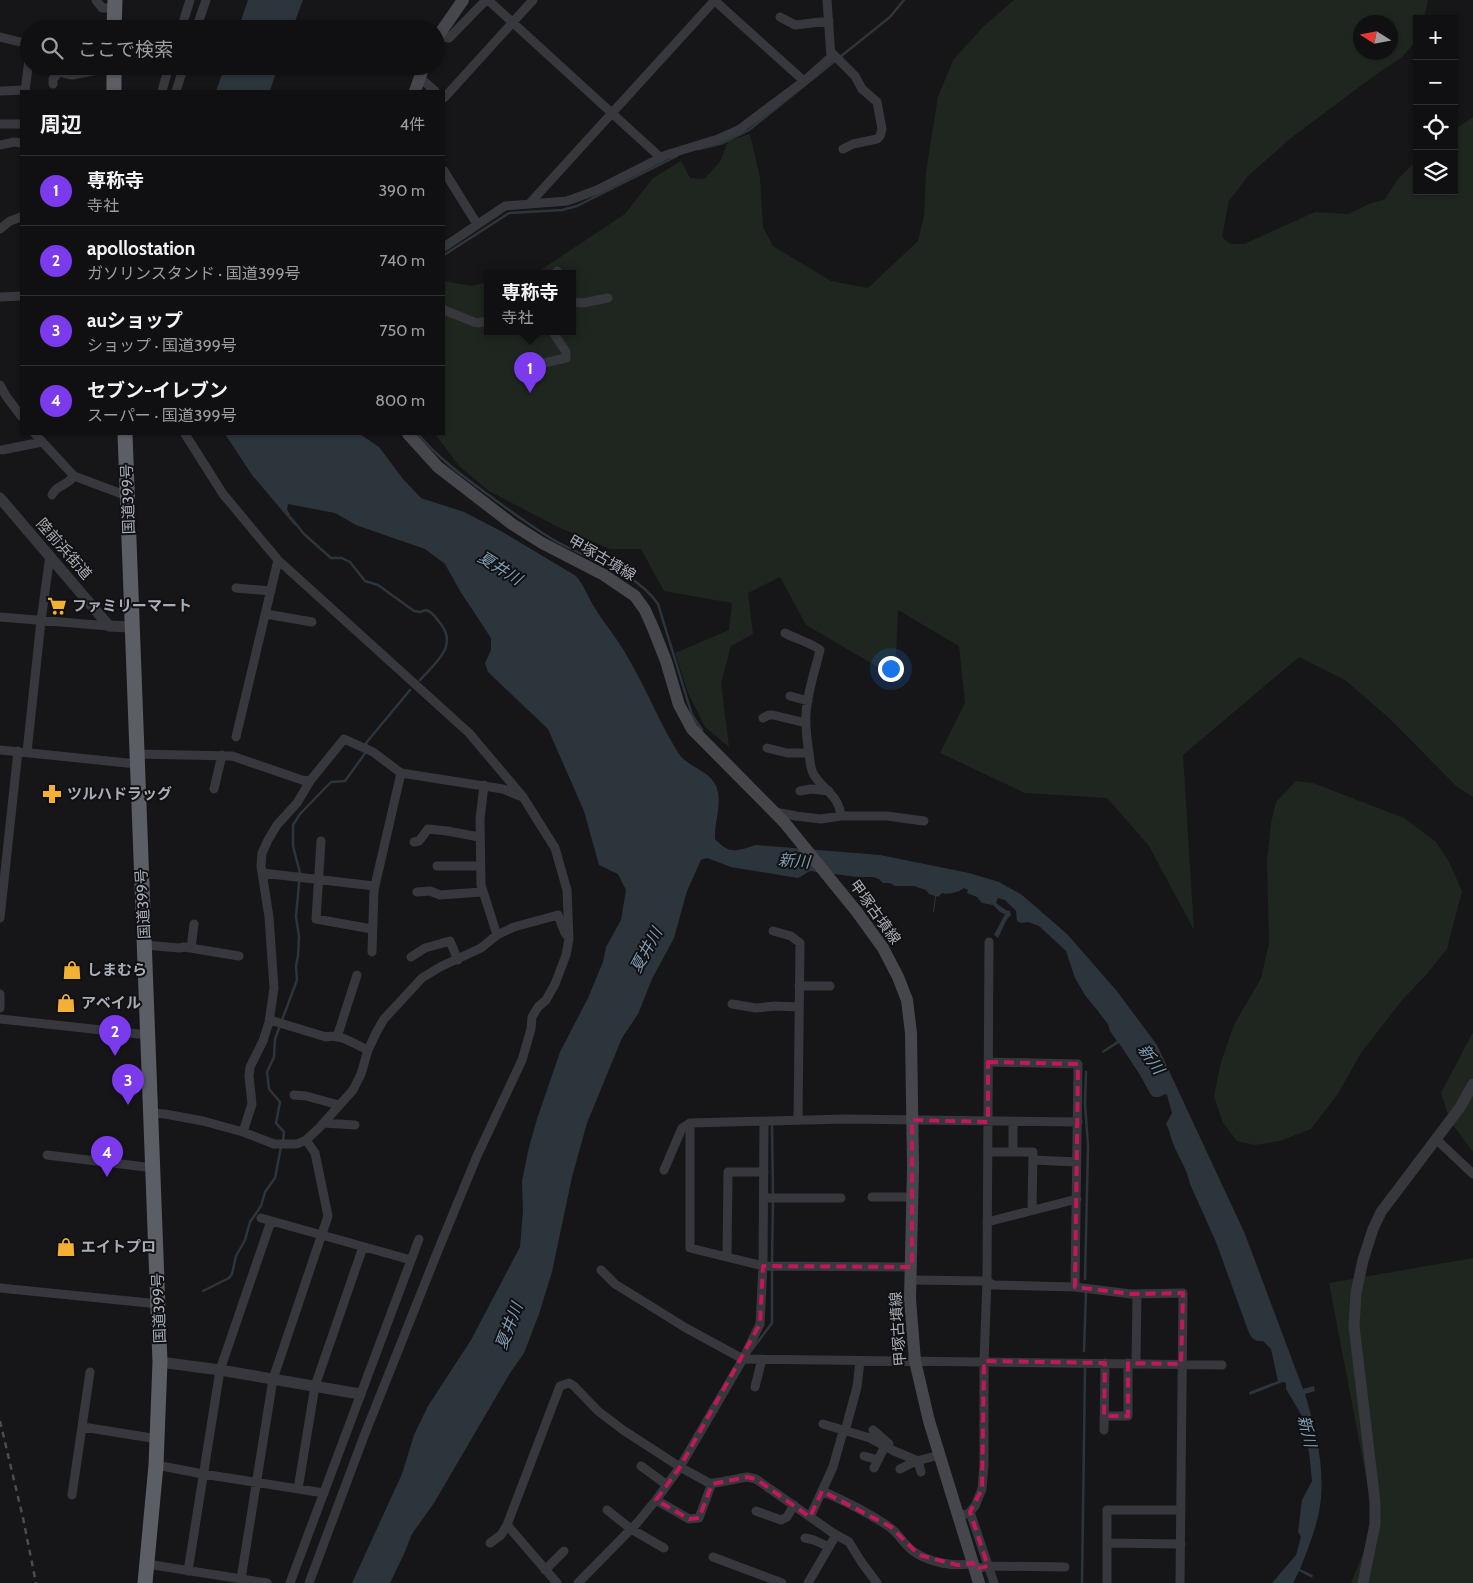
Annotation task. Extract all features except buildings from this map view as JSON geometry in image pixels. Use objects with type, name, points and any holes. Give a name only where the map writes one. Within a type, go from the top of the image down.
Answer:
[{"type":"highway","points":[[114,4],[114,20]]},
{"type":"highway","points":[[114,75],[114,90]]},
{"type":"highway","name":"国道399号","points":[[125,435],[129,494],[131,627],[136,759],[159,1304],[158,1439],[146,1583]]},
{"type":"main road","points":[[445,26],[463,0]]},
{"type":"main road","points":[[415,90],[421,75]]},
{"type":"main road","name":"甲塚古墳線","points":[[409,435],[438,467],[505,519],[542,543],[612,579],[635,596],[645,610],[653,628],[685,718],[705,743],[780,817],[857,912],[883,948],[898,977],[907,1000],[911,1033],[912,1197],[910,1307],[915,1361],[927,1412],[940,1455],[964,1514],[979,1583]]},
{"type":"street","points":[[96,0],[102,8],[114,4]]},
{"type":"street","points":[[184,20],[190,0]]},
{"type":"street","points":[[199,20],[206,0]]},
{"type":"street","points":[[445,38],[449,38],[487,0],[661,158]]},
{"type":"street","points":[[445,97],[533,0]]},
{"type":"street","points":[[530,203],[714,0],[804,81]]},
{"type":"street","points":[[827,0],[835,56],[854,76],[862,89],[877,102],[882,129],[877,139],[853,144],[843,149]]},
{"type":"street","points":[[780,17],[795,25],[829,21]]},
{"type":"street","points":[[0,37],[20,42]]},
{"type":"street","points":[[445,246],[505,206],[566,201],[576,198],[597,190],[661,158],[686,148],[718,139],[740,129],[835,56]]},
{"type":"street","points":[[25,90],[27,75]]},
{"type":"street","points":[[53,84],[52,79],[56,75]]},
{"type":"street","points":[[162,90],[166,75]]},
{"type":"street","points":[[176,90],[181,75]]},
{"type":"street","points":[[424,75],[434,90]]},
{"type":"street","points":[[0,91],[20,91]]},
{"type":"street","points":[[0,124],[20,124]]},
{"type":"street","points":[[0,145],[20,143]]},
{"type":"street","points":[[445,173],[477,224]]},
{"type":"street","points":[[0,229],[10,220],[20,217]]},
{"type":"street","points":[[0,297],[20,296]]},
{"type":"street","points":[[576,302],[583,303],[608,298]]},
{"type":"street","points":[[445,310],[474,322],[484,321]]},
{"type":"street","points":[[544,362],[566,358],[566,352],[555,335]]},
{"type":"street","points":[[0,385],[20,415]]},
{"type":"street","points":[[37,435],[74,476],[122,494],[129,494]]},
{"type":"street","points":[[186,435],[222,494],[278,560],[469,733],[522,797],[555,848],[567,890],[569,939],[566,955],[555,984],[546,1000],[538,1007],[532,1017],[532,1029],[522,1060],[477,1156],[443,1239],[364,1436],[309,1583]]},
{"type":"street","points":[[2,450],[42,442]]},
{"type":"street","points":[[52,495],[56,488],[69,482],[74,476]]},
{"type":"street","name":"陸前浜街道","points":[[0,498],[109,626]]},
{"type":"street","points":[[0,918],[2,887],[50,555]]},
{"type":"street","points":[[236,737],[278,560]]},
{"type":"street","points":[[236,588],[271,591]]},
{"type":"street","points":[[266,614],[312,622]]},
{"type":"street","points":[[0,617],[131,627]]},
{"type":"street","points":[[785,633],[803,642],[817,646],[820,650],[806,712],[809,753],[814,775],[830,792],[840,808],[841,816]]},
{"type":"street","points":[[790,696],[808,701]]},
{"type":"street","points":[[763,718],[773,715],[806,723]]},
{"type":"street","points":[[243,1132],[252,1104],[250,1067],[270,1020],[274,988],[269,916],[261,866],[262,854],[277,825],[297,803],[310,781],[344,739],[363,746],[401,772],[503,788],[522,797]]},
{"type":"street","points":[[767,748],[787,753],[809,753]]},
{"type":"street","points":[[0,750],[136,759],[222,755],[232,756],[310,781]]},
{"type":"street","points":[[214,789],[222,755]]},
{"type":"street","points":[[372,952],[375,886],[401,772]]},
{"type":"street","points":[[484,785],[479,837],[482,892],[497,935]]},
{"type":"street","points":[[800,790],[812,789],[830,792]]},
{"type":"street","points":[[780,817],[796,816],[821,819],[841,816],[887,816],[924,821]]},
{"type":"street","points":[[414,842],[419,841],[428,829],[479,837]]},
{"type":"street","points":[[321,841],[316,919],[372,929]]},
{"type":"street","points":[[437,866],[480,866]]},
{"type":"street","points":[[262,874],[375,886]]},
{"type":"street","points":[[417,892],[430,890],[440,895],[482,892]]},
{"type":"street","points":[[152,1113],[203,1121],[243,1132],[277,1145],[297,1144],[306,1140],[353,1090],[361,1074],[368,1050],[384,1019],[422,978],[489,943],[497,935],[514,927],[558,915],[564,933],[569,939]]},
{"type":"street","points":[[192,948],[194,924]]},
{"type":"street","points":[[773,930],[791,936],[800,943],[798,1120]]},
{"type":"street","points":[[411,957],[425,948],[450,941],[458,960]]},
{"type":"street","points":[[989,942],[988,1222],[984,1361],[984,1464],[982,1489],[975,1506],[964,1514],[994,1583]]},
{"type":"street","points":[[145,945],[192,948],[239,956]]},
{"type":"street","points":[[337,1037],[356,975]]},
{"type":"street","points":[[799,986],[830,986]]},
{"type":"street","points":[[0,994],[0,1008]]},
{"type":"street","points":[[732,1004],[756,1008],[774,1006],[799,1007]]},
{"type":"street","points":[[0,1019],[148,1035]]},
{"type":"street","points":[[270,1020],[326,1037],[337,1037],[368,1050]]},
{"type":"street","points":[[988,1062],[1078,1064],[1075,1287]]},
{"type":"street","points":[[1363,1583],[1375,1524],[1375,1502],[1354,1326],[1356,1292],[1363,1260],[1373,1229],[1381,1212],[1437,1140],[1461,1106],[1473,1084]]},
{"type":"street","points":[[294,1095],[306,1096],[339,1105]]},
{"type":"street","points":[[664,1170],[682,1128],[690,1123],[798,1120],[1078,1122]]},
{"type":"street","points":[[578,1583],[631,1529],[680,1468],[743,1359],[760,1324],[763,1266],[764,1121]]},
{"type":"street","points":[[324,1122],[355,1125]]},
{"type":"street","points":[[1013,1122],[1013,1152]]},
{"type":"street","points":[[690,1123],[690,1248],[763,1266],[911,1273],[987,1282],[993,1285],[1075,1287],[1137,1294],[1183,1293],[1180,1583]]},
{"type":"street","points":[[241,1579],[273,1380],[322,1236],[328,1211],[315,1153],[306,1140]]},
{"type":"street","points":[[1437,1140],[1473,1174]]},
{"type":"street","points":[[988,1152],[1033,1152],[1032,1210]]},
{"type":"street","points":[[47,1155],[154,1168]]},
{"type":"street","points":[[1033,1160],[1077,1162]]},
{"type":"street","points":[[727,1257],[728,1172],[764,1172]]},
{"type":"street","points":[[872,1197],[912,1197]]},
{"type":"street","points":[[764,1198],[841,1198]]},
{"type":"street","points":[[988,1222],[1077,1199]]},
{"type":"street","points":[[261,1218],[411,1260]]},
{"type":"street","points":[[188,1571],[220,1370],[271,1221]]},
{"type":"street","points":[[290,1583],[419,1239]]},
{"type":"street","points":[[298,1489],[315,1386],[363,1247]]},
{"type":"street","points":[[601,1270],[614,1284],[686,1328],[743,1359],[1222,1365]]},
{"type":"street","points":[[0,1288],[159,1304]]},
{"type":"street","points":[[1104,1416],[1128,1416],[1137,1294]]},
{"type":"street","points":[[755,1387],[762,1359]]},
{"type":"street","points":[[810,1517],[833,1467],[857,1387],[860,1360]]},
{"type":"street","points":[[160,1362],[220,1370],[360,1394]]},
{"type":"street","points":[[1104,1430],[1105,1363]]},
{"type":"street","points":[[72,1495],[90,1372]]},
{"type":"street","points":[[490,1543],[501,1535],[506,1525],[560,1386],[569,1383],[598,1411],[622,1430],[680,1468],[709,1483],[747,1477],[756,1479],[849,1542],[862,1564],[877,1583]]},
{"type":"street","points":[[823,1424],[870,1438],[918,1461],[921,1472]]},
{"type":"street","points":[[83,1427],[158,1439]]},
{"type":"street","points":[[873,1430],[889,1445],[888,1447]]},
{"type":"street","points":[[864,1456],[876,1464],[888,1447]]},
{"type":"street","points":[[900,1469],[918,1461],[940,1455]]},
{"type":"street","points":[[156,1465],[324,1493]]},
{"type":"street","points":[[641,1466],[667,1485]]},
{"type":"street","points":[[656,1500],[689,1519],[699,1518],[712,1483]]},
{"type":"street","points":[[822,1491],[856,1506],[890,1527],[906,1545],[919,1555],[958,1565],[1065,1567]]},
{"type":"street","points":[[756,1511],[781,1520],[788,1517],[794,1505]]},
{"type":"street","points":[[607,1510],[631,1529],[664,1548]]},
{"type":"street","points":[[1107,1583],[1107,1510],[1181,1510]]},
{"type":"street","points":[[506,1525],[556,1583]]},
{"type":"street","points":[[808,1583],[836,1535]]},
{"type":"street","points":[[805,1538],[829,1547]]},
{"type":"street","points":[[1107,1543],[1181,1544]]},
{"type":"street","points":[[545,1570],[564,1552]]},
{"type":"street","points":[[713,1557],[782,1583]]},
{"type":"street","points":[[147,1564],[267,1583]]},
{"type":"highlighted area","points":[[988,1062],[1078,1064],[1075,1287],[1131,1294],[1183,1293],[1181,1364],[1128,1363],[1128,1416],[1104,1416],[1105,1363],[984,1361],[982,1489],[970,1512],[988,1566],[975,1569],[973,1563],[958,1565],[919,1555],[891,1527],[822,1491],[810,1517],[756,1479],[747,1477],[712,1484],[699,1518],[689,1519],[656,1500],[680,1467],[760,1324],[763,1266],[912,1267],[912,1120],[988,1122]]},
{"type":"shaded area","points":[[1014,0],[1428,0],[1425,15],[1413,15],[1413,44],[1398,60],[1398,15],[1353,15],[1353,60],[1398,60],[1291,138],[1248,176],[1229,201],[1222,237],[1230,244],[1244,244],[1315,212],[1348,214],[1385,199],[1398,179],[1413,164],[1413,195],[1458,195],[1458,127],[1473,117],[1473,797],[1456,786],[1389,718],[1345,680],[1299,657],[1183,755],[1194,930],[1149,846],[1107,798],[1025,793],[940,753],[965,703],[959,646],[898,610],[895,677],[806,625],[780,577],[748,593],[753,634],[731,646],[721,683],[729,747],[705,727],[688,693],[675,653],[729,630],[732,603],[664,591],[641,549],[610,549],[558,527],[489,491],[460,467],[436,435],[445,435],[445,281],[472,286],[484,283],[484,335],[576,335],[576,270],[541,270],[625,214],[653,178],[681,161],[690,178],[704,179],[720,162],[728,141],[750,134],[760,178],[763,227],[773,246],[831,281],[868,288],[918,241],[924,216],[926,172],[938,96],[954,59],[983,27]]},
{"type":"shaded area","points":[[1296,781],[1313,783],[1404,818],[1436,842],[1449,862],[1462,891],[1447,949],[1427,974],[1403,999],[1361,1053],[1337,1095],[1311,1129],[1280,1141],[1255,1145],[1237,1141],[1223,1123],[1214,1096],[1221,1062],[1234,1025],[1261,978],[1269,943],[1267,860],[1271,823],[1276,802]]},
{"type":"shaded area","points":[[1473,1032],[1473,1152],[1450,1121],[1441,1093]]},
{"type":"shaded area","points":[[1473,1258],[1473,1583],[1351,1583],[1375,1524],[1329,1283]]},
{"type":"water","points":[[248,0],[303,0],[295,20],[241,20]]},
{"type":"water","points":[[222,75],[275,75],[270,90],[216,90]]},
{"type":"water","points":[[226,435],[361,435],[379,447],[403,479],[421,498],[464,512],[501,531],[576,576],[630,661],[679,754],[688,763],[709,776],[716,786],[719,799],[715,839],[725,848],[738,850],[756,845],[880,855],[969,873],[999,882],[1022,895],[1067,934],[1116,990],[1157,1045],[1245,1234],[1303,1389],[1314,1386],[1315,1391],[1305,1394],[1320,1458],[1322,1485],[1316,1525],[1300,1569],[1313,1575],[1312,1578],[1299,1571],[1293,1583],[1272,1583],[1296,1555],[1301,1537],[1298,1532],[1302,1500],[1312,1481],[1302,1416],[1286,1389],[1286,1383],[1283,1382],[1250,1395],[1249,1392],[1278,1381],[1271,1349],[1263,1341],[1254,1340],[1249,1333],[1216,1242],[1166,1124],[1172,1113],[1167,1095],[1154,1097],[1151,1095],[1119,1043],[1103,1053],[1102,1051],[1117,1041],[1110,1031],[1108,1024],[1085,995],[1075,978],[1066,951],[1039,926],[1017,921],[1016,911],[1005,900],[998,898],[996,903],[1010,911],[1011,915],[1007,919],[998,938],[994,935],[1005,914],[993,905],[982,903],[977,897],[967,893],[968,890],[964,888],[953,893],[942,893],[938,897],[936,896],[933,912],[935,896],[929,894],[926,890],[914,886],[895,886],[890,883],[883,883],[873,877],[810,871],[798,878],[731,867],[707,858],[701,860],[687,891],[674,938],[652,979],[638,1014],[622,1038],[587,1123],[572,1177],[552,1272],[524,1353],[510,1373],[434,1503],[412,1534],[390,1583],[352,1583],[402,1474],[414,1435],[428,1406],[471,1340],[520,1247],[523,1211],[522,1181],[537,1119],[560,1052],[588,998],[603,962],[606,947],[621,920],[626,890],[618,874],[599,865],[584,811],[548,729],[488,672],[485,663],[491,650],[491,638],[460,591],[445,564],[425,549],[356,525],[335,513],[288,504],[287,509],[296,527],[252,475]]},
{"type":"waterway","points":[[840,57],[890,17],[904,0]]},
{"type":"waterway","points":[[699,149],[723,143],[749,130],[835,61]]},
{"type":"waterway","points":[[445,254],[509,213],[562,210],[577,206],[677,156]]},
{"type":"waterway","points":[[419,435],[434,452],[452,467],[528,524],[552,539],[624,574],[648,592],[658,604],[692,715],[702,730]]},
{"type":"waterway","points":[[291,518],[304,534],[331,558],[342,558],[350,562],[365,581],[378,585],[414,611],[426,610],[436,617],[445,631],[446,647],[438,661],[420,680]]},
{"type":"waterway","points":[[367,746],[366,743],[410,690]]},
{"type":"waterway","points":[[283,1141],[284,1132],[276,1123],[280,1102],[269,1089],[267,1072],[274,1057],[275,1039],[297,980],[296,966],[299,937],[296,916],[300,873],[293,846],[293,825],[300,814],[331,782],[345,781],[366,752]]},
{"type":"waterway","points":[[1085,1279],[1088,1146],[1085,1103],[1086,1072]]},
{"type":"waterway","points":[[772,1126],[773,1195]]},
{"type":"waterway","points":[[203,1291],[229,1278],[232,1274],[236,1256],[245,1240],[250,1222],[261,1206],[265,1192],[275,1178],[281,1147]]},
{"type":"waterway","points":[[772,1263],[773,1201]]},
{"type":"waterway","points":[[751,1351],[772,1323],[772,1268]]},
{"type":"waterway","points":[[1084,1351],[1086,1292]]},
{"type":"waterway","points":[[1082,1583],[1085,1368]]},
{"type":"railway","points":[[0,1421],[36,1583]]},
{"type":"place","name":"専称寺","points":[[530,393]]},
{"type":"place","name":"ファミリーマート","points":[[57,606]]},
{"type":"place","name":"ツルハドラッグ","points":[[52,794]]},
{"type":"place","name":"しまむら","points":[[72,970]]},
{"type":"place","name":"アベイル","points":[[66,1003]]},
{"type":"place","name":"apollostation","points":[[115,1056]]},
{"type":"place","name":"auショップ","points":[[128,1105]]},
{"type":"place","name":"セブン-イレブン","points":[[107,1177]]},
{"type":"place","name":"エイトプロ","points":[[66,1247]]},
{"type":"water label","name":"夏井川","points":[[500,568]]},
{"type":"water label","name":"新川","points":[[794,861]]},
{"type":"water label","name":"夏井川","points":[[646,950]]},
{"type":"water label","name":"新川","points":[[1151,1059]]},
{"type":"water label","name":"夏井川","points":[[509,1326]]},
{"type":"water label","name":"新川","points":[[1307,1431]]}]
